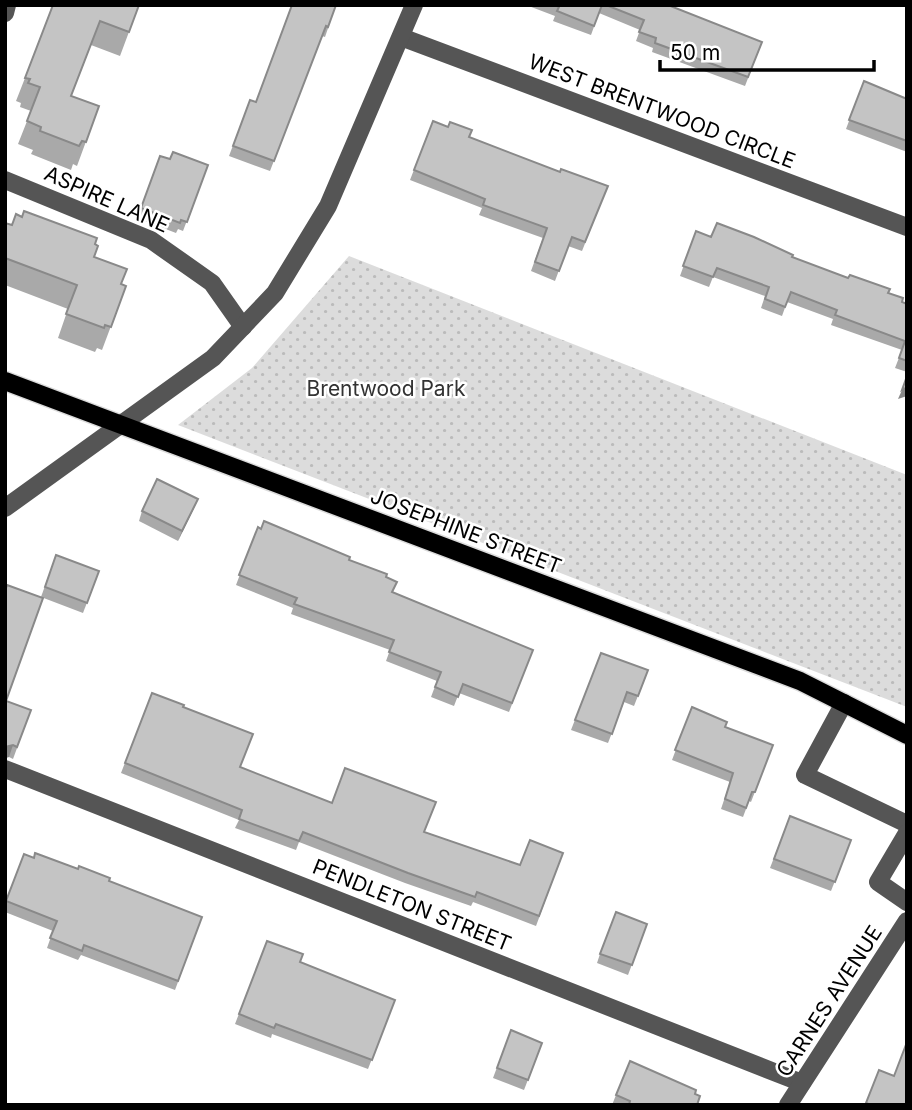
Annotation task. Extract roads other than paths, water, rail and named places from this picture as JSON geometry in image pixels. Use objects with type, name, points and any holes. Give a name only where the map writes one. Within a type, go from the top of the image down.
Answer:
[{"type":"main road","name":"JOSEPHINE STREET","points":[[5,381],[800,681],[907,735]]},
{"type":"street","points":[[5,13],[7,5]]},
{"type":"street","points":[[5,508],[213,358],[275,293],[328,206],[414,5]]},
{"type":"street","name":"WEST BRENTWOOD CIRCLE","points":[[401,37],[907,227]]},
{"type":"street","name":"ASPIRE LANE","points":[[5,180],[151,240],[212,283],[243,327]]},
{"type":"street","points":[[844,703],[805,775],[907,824]]},
{"type":"street","name":"PENDLETON STREET","points":[[5,769],[802,1083]]},
{"type":"street","points":[[907,833],[878,882],[907,902]]},
{"type":"street","name":"CARNES AVENUE","points":[[788,1105],[905,928]]},
{"type":"park label","name":"Brentwood Park","points":[[386,388]]}]
